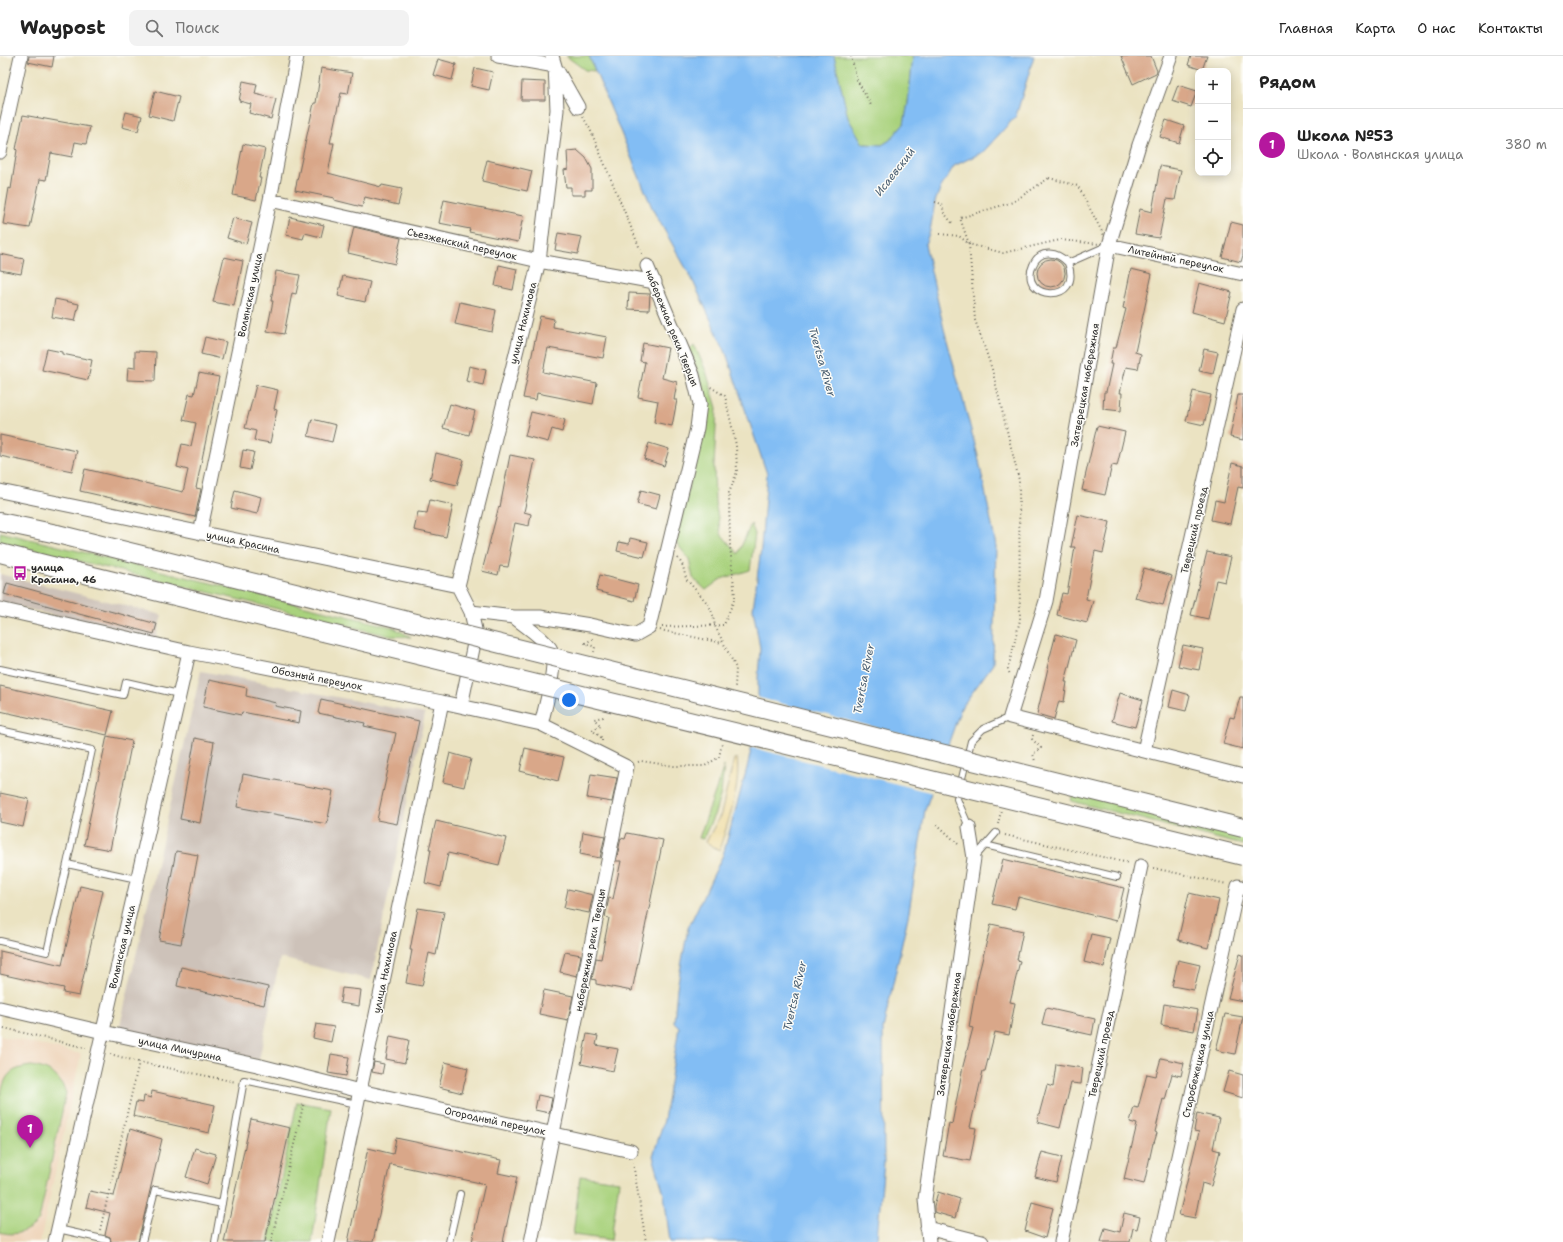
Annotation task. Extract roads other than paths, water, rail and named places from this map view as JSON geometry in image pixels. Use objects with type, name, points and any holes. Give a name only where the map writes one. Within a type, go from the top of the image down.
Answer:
[{"type":"main road","points":[[0,522],[57,534],[1243,828]]},
{"type":"main road","points":[[0,553],[1243,856]]},
{"type":"street","points":[[0,152],[21,56]]},
{"type":"street","name":"Волынская улица","points":[[200,533],[270,200],[297,56]]},
{"type":"street","points":[[498,56],[554,61],[578,107]]},
{"type":"street","name":"Затверецкая набережная","points":[[1010,717],[1046,601],[1109,244],[1139,145],[1171,56]]},
{"type":"street","name":"улица Нахимова","points":[[458,586],[539,261],[557,110],[554,61]]},
{"type":"street","name":"Съезженский переулок","points":[[270,200],[539,261],[655,282]]},
{"type":"street","name":"Литейный переулок","points":[[1109,244],[1243,274]]},
{"type":"street","name":"набережная реки Тверцы","points":[[514,617],[540,617],[590,624],[635,635],[649,627],[697,428],[700,404],[693,375],[647,266]]},
{"type":"street","name":"Тверецкий проезд","points":[[1144,751],[1243,309]]},
{"type":"street","name":"улица Красина","points":[[0,491],[458,586]]},
{"type":"street","points":[[458,586],[471,612],[476,634],[461,706]]},
{"type":"street","name":"Обозный переулок","points":[[0,609],[189,652],[442,702],[541,724],[627,767]]},
{"type":"street","points":[[471,612],[514,617],[538,635],[551,649],[554,666],[541,724]]},
{"type":"street","name":"Волынская улица","points":[[56,1236],[189,652]]},
{"type":"street","name":"улица Нахимова","points":[[328,1242],[442,702]]},
{"type":"street","points":[[1010,717],[1243,776]]},
{"type":"street","name":"набережная реки Тверцы","points":[[531,1242],[627,767]]},
{"type":"street","name":"Затверецкая набережная","points":[[929,1242],[925,1199],[974,858],[969,827]]},
{"type":"street","name":"Тверецкий проезд","points":[[1061,1242],[1141,866]]},
{"type":"street","name":"Старобежецкая улица","points":[[1159,1242],[1240,887]]},
{"type":"street","name":"улица Мичурина","points":[[0,1008],[102,1032],[256,1065],[360,1091]]},
{"type":"street","name":"Огородный переулок","points":[[360,1091],[631,1152]]},
{"type":"street","points":[[927,1228],[982,1242]]},
{"type":"lane","points":[[1068,263],[1109,244]]},
{"type":"lane","points":[[1056,254],[1063,257],[1068,263],[1071,271],[1071,279],[1067,286],[1061,291],[1054,294],[1046,294],[1038,290],[1033,284],[1030,277],[1031,269],[1034,262],[1040,256],[1056,254]]},
{"type":"lane","points":[[0,669],[123,696],[126,682],[179,694]]},
{"type":"lane","points":[[969,827],[958,799],[972,741],[983,729],[1010,717]]},
{"type":"lane","points":[[0,730],[92,750],[48,952],[0,941]]},
{"type":"lane","points":[[974,858],[996,833]]},
{"type":"lane","points":[[985,845],[1117,877]]},
{"type":"lane","points":[[67,864],[137,879]]},
{"type":"lane","points":[[215,1242],[244,1080],[357,1104]]},
{"type":"lane","points":[[142,1242],[155,1190],[222,1204]]},
{"type":"lane","points":[[449,1242],[460,1194]]},
{"type":"lane","points":[[56,1236],[98,1238],[107,1240]]},
{"type":"water","points":[[589,56],[834,56],[848,118],[863,144],[882,145],[890,140],[904,124],[908,103],[913,56],[1034,56],[1016,116],[983,152],[954,166],[940,189],[935,202],[930,231],[925,244],[944,329],[978,456],[996,546],[993,664],[961,708],[925,810],[909,912],[883,1029],[884,1163],[877,1237],[878,1242],[670,1242],[664,1194],[653,1156],[664,1120],[679,1027],[674,1022],[677,988],[688,928],[723,855],[747,768],[758,718],[760,648],[753,609],[761,548],[767,474],[726,353],[692,279],[653,210]]},
{"type":"place","name":"улица Красина, 46","points":[[20,573]]},
{"type":"place","name":"Школа №53","points":[[30,1148]]},
{"type":"water label","name":"Исаевский","points":[[895,172]]},
{"type":"water label","name":"Tvertsa River","points":[[822,362]]},
{"type":"water label","name":"Tvertsa River","points":[[864,679]]},
{"type":"water label","name":"Tvertsa River","points":[[795,996]]}]
